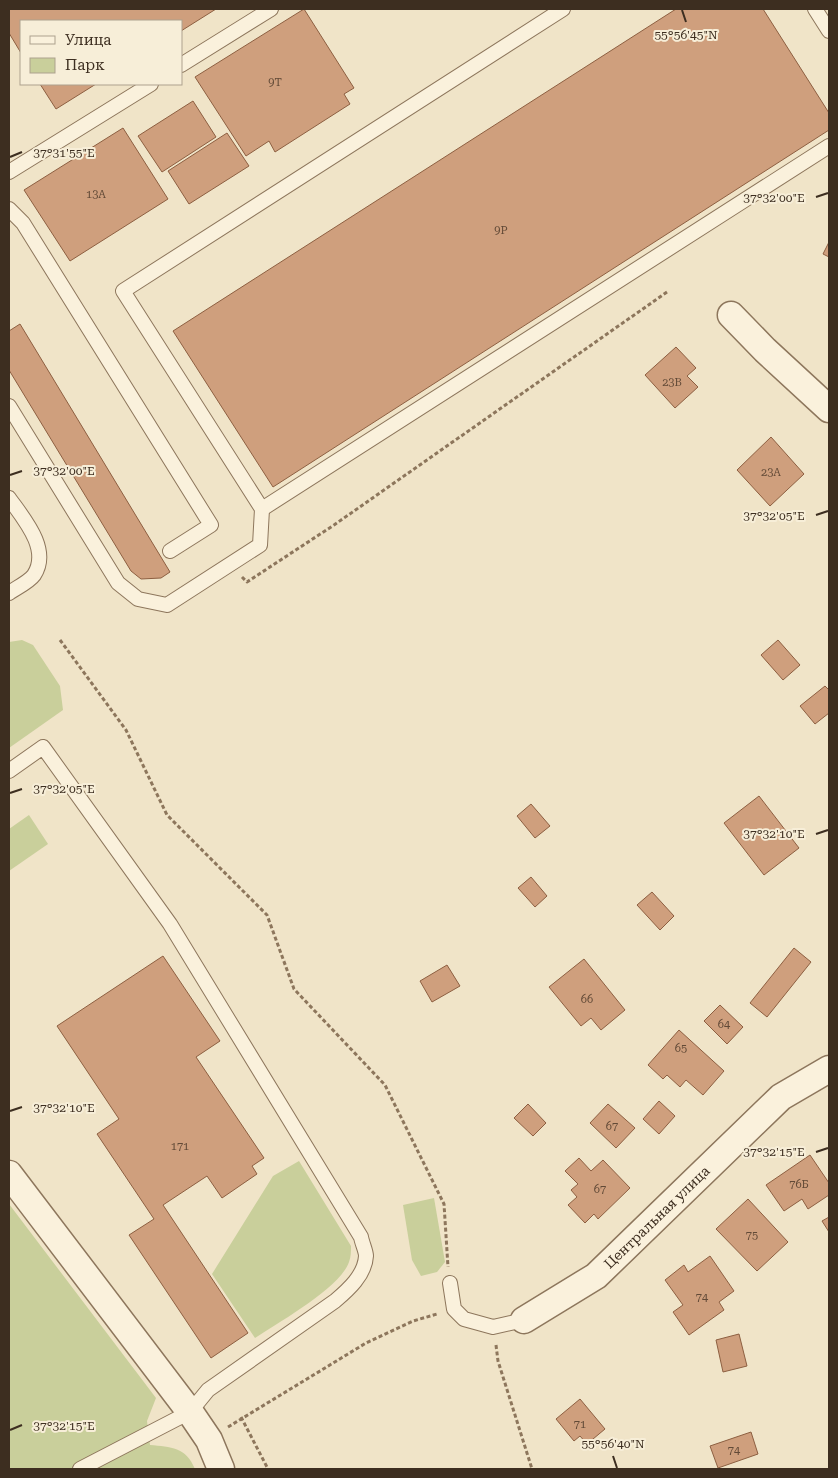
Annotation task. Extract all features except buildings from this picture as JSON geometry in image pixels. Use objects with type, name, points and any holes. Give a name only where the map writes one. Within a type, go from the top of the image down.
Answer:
[{"type":"street","points":[[731,314],[765,350],[829,409]]},
{"type":"street","name":"Центральная улица","points":[[524,1320],[596,1276],[782,1097],[829,1070]]},
{"type":"street","points":[[9,1174],[190,1412],[209,1440],[221,1469]]},
{"type":"lane","points":[[182,64],[271,9]]},
{"type":"lane","points":[[9,406],[118,582],[138,599],[167,605],[260,544],[262,509],[123,291],[563,9]]},
{"type":"lane","points":[[815,9],[829,31]]},
{"type":"lane","points":[[9,172],[149,85]]},
{"type":"lane","points":[[262,509],[829,146]]},
{"type":"lane","points":[[9,209],[23,223],[210,525],[170,551]]},
{"type":"lane","points":[[9,498],[33,533],[41,556],[34,575],[9,593]]},
{"type":"lane","points":[[9,771],[43,747],[170,924],[361,1237],[366,1256],[361,1274],[351,1287],[335,1301],[208,1390],[190,1412],[80,1469]]},
{"type":"lane","points":[[450,1282],[454,1309],[464,1319],[493,1327],[524,1320]]},
{"type":"path","points":[[229,565],[247,582],[350,513],[667,292]]},
{"type":"path","points":[[60,640],[126,730],[167,815],[267,915],[294,989],[386,1085],[444,1204],[450,1282]]},
{"type":"path","points":[[209,1440],[241,1417],[366,1343],[413,1321],[454,1309]]},
{"type":"path","points":[[493,1327],[498,1361],[532,1469]]},
{"type":"path","points":[[241,1417],[268,1469]]},
{"type":"green space","points":[[22,640],[33,645],[60,686],[63,710],[9,748],[9,642]]},
{"type":"green space","points":[[29,815],[48,844],[9,871],[9,829]]},
{"type":"green space","points":[[299,1161],[351,1246],[350,1258],[343,1272],[334,1283],[308,1304],[255,1338],[212,1274],[273,1176]]},
{"type":"green space","points":[[434,1198],[445,1262],[437,1272],[421,1276],[412,1260],[403,1205]]},
{"type":"green space","points":[[9,1204],[156,1398],[147,1421],[150,1445],[171,1448],[182,1452],[187,1456],[195,1469],[9,1469]]}]
